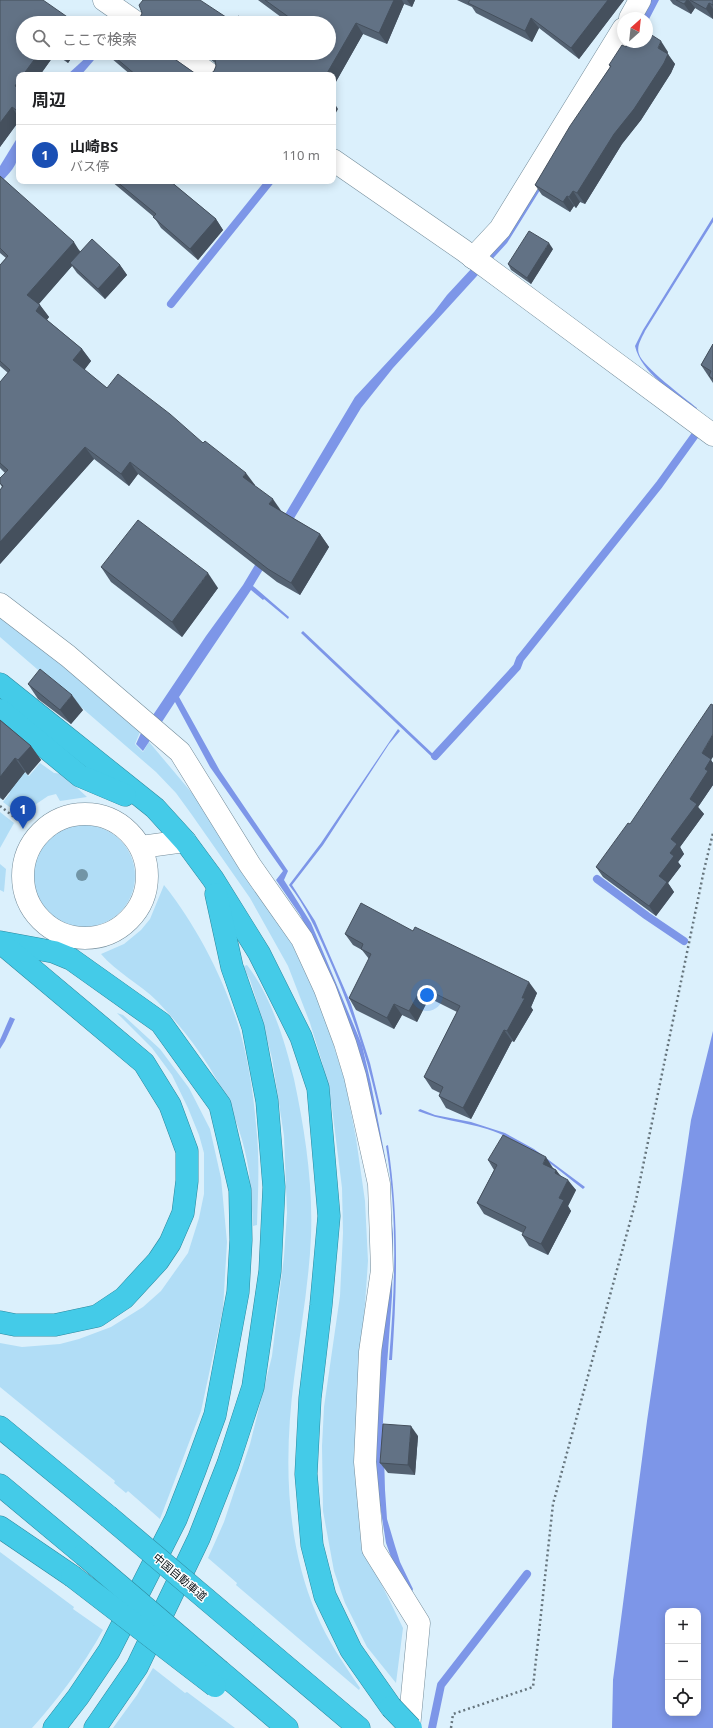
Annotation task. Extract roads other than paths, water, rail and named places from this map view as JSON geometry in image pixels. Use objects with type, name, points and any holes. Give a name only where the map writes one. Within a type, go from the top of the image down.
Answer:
[{"type":"highway","points":[[0,684],[155,808],[185,841],[213,879],[263,960],[301,1037],[318,1088],[329,1216],[309,1413],[306,1474],[312,1545],[324,1596],[347,1643],[391,1706],[410,1728]]},
{"type":"highway","points":[[0,710],[80,776],[155,808]]},
{"type":"highway","points":[[95,1728],[137,1667],[199,1538],[225,1472],[253,1387],[270,1271],[274,1187],[267,1101],[253,1028],[232,967],[213,879]]},
{"type":"highway","points":[[0,942],[58,943],[71,958],[161,1023],[220,1105],[240,1190],[241,1240],[238,1292],[215,1415],[176,1519],[109,1650],[78,1697],[54,1728]]},
{"type":"highway","points":[[0,942],[144,1063],[170,1105],[187,1151],[187,1181],[183,1213],[170,1244],[158,1261],[124,1298],[97,1316],[55,1325],[15,1325],[0,1322]]},
{"type":"highway","name":"中国自動車道","points":[[0,1427],[359,1728]]},
{"type":"highway","points":[[0,1485],[84,1555],[269,1728]]},
{"type":"highway","points":[[0,1527],[287,1728]]},
{"type":"street","points":[[104,0],[127,16]]},
{"type":"street","points":[[633,12],[640,0]]},
{"type":"street","points":[[473,258],[500,229],[617,40]]},
{"type":"street","points":[[190,60],[207,72]]},
{"type":"street","points":[[336,162],[473,258],[713,435]]},
{"type":"street","points":[[0,604],[68,656],[180,752],[250,865],[302,939],[325,989],[345,1043],[355,1076],[379,1184],[382,1270],[370,1352],[365,1462],[373,1549],[419,1623],[410,1728]]},
{"type":"street","points":[[73,814],[94,814],[115,821],[132,834],[141,848],[148,870],[147,890],[139,909],[126,924],[109,935],[89,939],[69,937],[58,943],[51,928],[36,915],[26,897],[22,876],[26,855],[37,836],[53,822],[73,814]]},
{"type":"street","points":[[141,848],[185,841]]},
{"type":"water","points":[[648,0],[659,0],[653,12],[641,12]]},
{"type":"water","points":[[620,48],[631,48],[507,243],[393,368],[361,408],[253,586],[289,617],[288,619],[251,590],[179,697],[220,771],[288,871],[284,880],[311,923],[362,1045],[386,1162],[393,1234],[392,1296],[383,1420],[387,1519],[400,1562],[413,1589],[412,1592],[395,1568],[386,1543],[377,1487],[376,1465],[378,1398],[388,1264],[313,941],[300,915],[276,880],[283,871],[210,767],[175,702],[143,751],[136,744],[141,733],[206,636],[243,585],[355,397],[434,312],[447,295],[472,268]]},
{"type":"water","points":[[83,60],[94,60],[84,72],[70,72]]},
{"type":"water","points":[[16,140],[16,162],[11,172],[0,183],[0,166]]},
{"type":"water","points":[[713,217],[713,222],[645,331],[638,348],[642,360],[648,367],[697,408],[696,410],[651,374],[638,356],[635,346],[643,330]]},
{"type":"water","points":[[303,631],[434,755],[432,757],[301,633]]},
{"type":"water","points":[[398,729],[400,731],[389,744],[323,845],[292,885],[315,921],[351,1004],[370,1063],[382,1114],[380,1115],[358,1032],[343,992],[314,926],[289,885],[321,843]]},
{"type":"water","points":[[10,1017],[15,1019],[0,1049],[0,1040]]},
{"type":"water","points":[[713,1031],[713,1728],[612,1728],[613,1680],[647,1421],[691,1120]]},
{"type":"water","points":[[420,1109],[435,1115],[471,1122],[505,1133],[534,1149],[585,1187],[583,1189],[538,1154],[501,1134],[470,1124],[435,1117],[418,1111]]},
{"type":"water","points":[[388,1145],[392,1172],[396,1252],[392,1360],[389,1360],[394,1280],[394,1226],[390,1173],[386,1146]]},
{"type":"waterway","points":[[171,304],[268,184]]},
{"type":"waterway","points":[[435,756],[517,667],[520,659],[659,485],[698,431]]},
{"type":"waterway","points":[[597,879],[684,941]]},
{"type":"waterway","points":[[432,1728],[441,1685],[527,1574]]},
{"type":"place","name":"山崎BS","points":[[23,829]]}]
